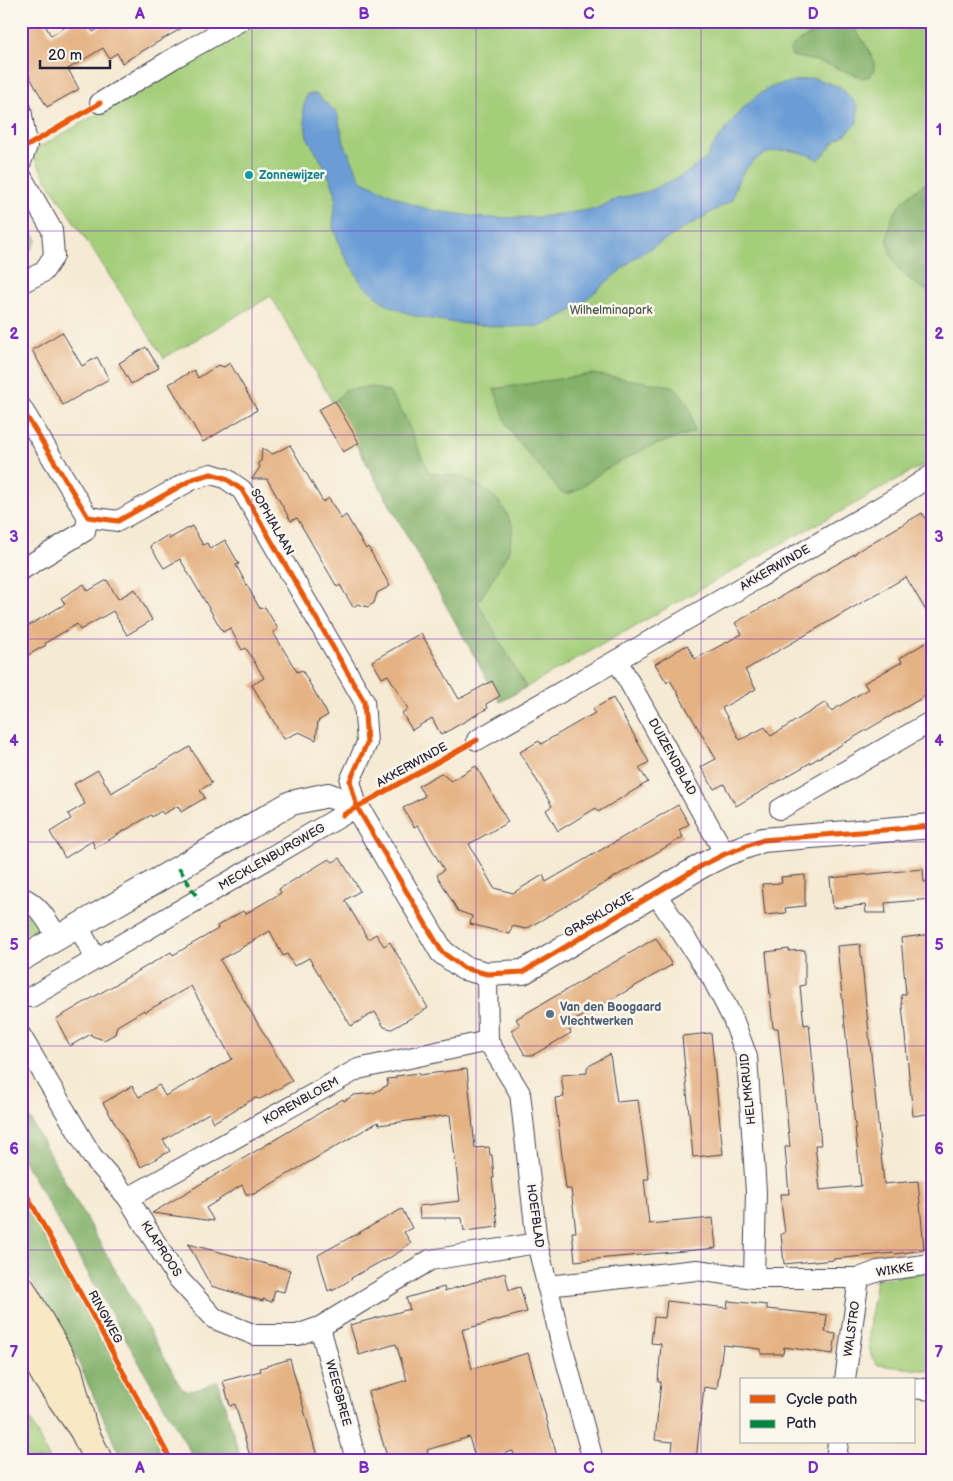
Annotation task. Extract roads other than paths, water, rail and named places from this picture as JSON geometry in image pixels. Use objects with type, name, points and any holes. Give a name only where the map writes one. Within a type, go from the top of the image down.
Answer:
[{"type":"main road","points":[[21,1289],[68,1371],[83,1430]]},
{"type":"main road","points":[[21,1333],[83,1430],[98,1460]]},
{"type":"street","points":[[100,103],[240,21]]},
{"type":"street","points":[[21,109],[24,154]]},
{"type":"street","points":[[21,176],[52,230],[54,256],[43,272],[21,284]]},
{"type":"street","points":[[21,407],[88,517],[84,532],[21,570]]},
{"type":"street","name":"SOPHIALAAN","points":[[88,517],[118,520],[193,479],[211,474],[225,478],[242,490],[364,701],[367,743],[350,781],[350,811]]},
{"type":"street","name":"AKKERWINDE","points":[[477,740],[929,485]]},
{"type":"street","name":"DUIZENDBLAD","points":[[618,660],[725,854]]},
{"type":"street","points":[[780,809],[932,721]]},
{"type":"street","points":[[21,959],[291,803],[328,795],[350,811]]},
{"type":"street","name":"MECKLENBURGWEG","points":[[31,997],[350,811]]},
{"type":"street","name":"GRASKLOKJE","points":[[350,811],[442,952],[464,968],[487,974],[523,972],[656,894],[703,864],[763,840],[932,826]]},
{"type":"street","name":"HELMKRUID","points":[[656,894],[712,978],[733,1019],[747,1057],[756,1192],[754,1278]]},
{"type":"street","points":[[21,897],[30,900],[44,916],[68,932],[96,959]]},
{"type":"street","points":[[487,974],[488,1041]]},
{"type":"street","name":"KLAPROOS","points":[[21,1036],[92,1156],[128,1198],[176,1276],[215,1319],[255,1335],[297,1335],[320,1327],[430,1260],[538,1243]]},
{"type":"street","name":"KORENBLOEM","points":[[128,1198],[358,1069],[488,1041]]},
{"type":"street","name":"HOEFBLAD","points":[[488,1041],[520,1093],[538,1243],[547,1286],[593,1460]]},
{"type":"street","name":"WIKKE","points":[[859,1278],[878,1271],[932,1264]]},
{"type":"street","points":[[547,1286],[697,1270],[754,1278],[859,1278]]},
{"type":"street","name":"WALSTRO","points":[[845,1378],[859,1278]]},
{"type":"street","name":"WEEGBREE","points":[[320,1327],[356,1460]]},
{"type":"street","points":[[916,1388],[932,1390]]},
{"type":"street","points":[[836,1460],[838,1444]]},
{"type":"water","points":[[814,78],[840,87],[858,108],[857,123],[836,140],[819,160],[790,151],[776,151],[764,155],[753,162],[744,172],[737,184],[732,200],[636,257],[575,309],[542,326],[505,327],[455,323],[414,316],[386,304],[362,284],[343,253],[333,227],[336,194],[326,169],[307,137],[303,109],[307,94],[316,94],[337,113],[344,143],[361,180],[411,204],[431,210],[484,218],[540,217],[595,209],[617,199],[649,191],[685,174],[707,158],[712,147],[734,119],[758,95],[777,85]]},
{"type":"place","name":"Zonnewijzer","points":[[249,175]]},
{"type":"place","name":"Van den Boogaard Vlechtwerken","points":[[550,1014]]},
{"type":"park label","name":"Wilhelminapark","points":[[611,310]]}]
